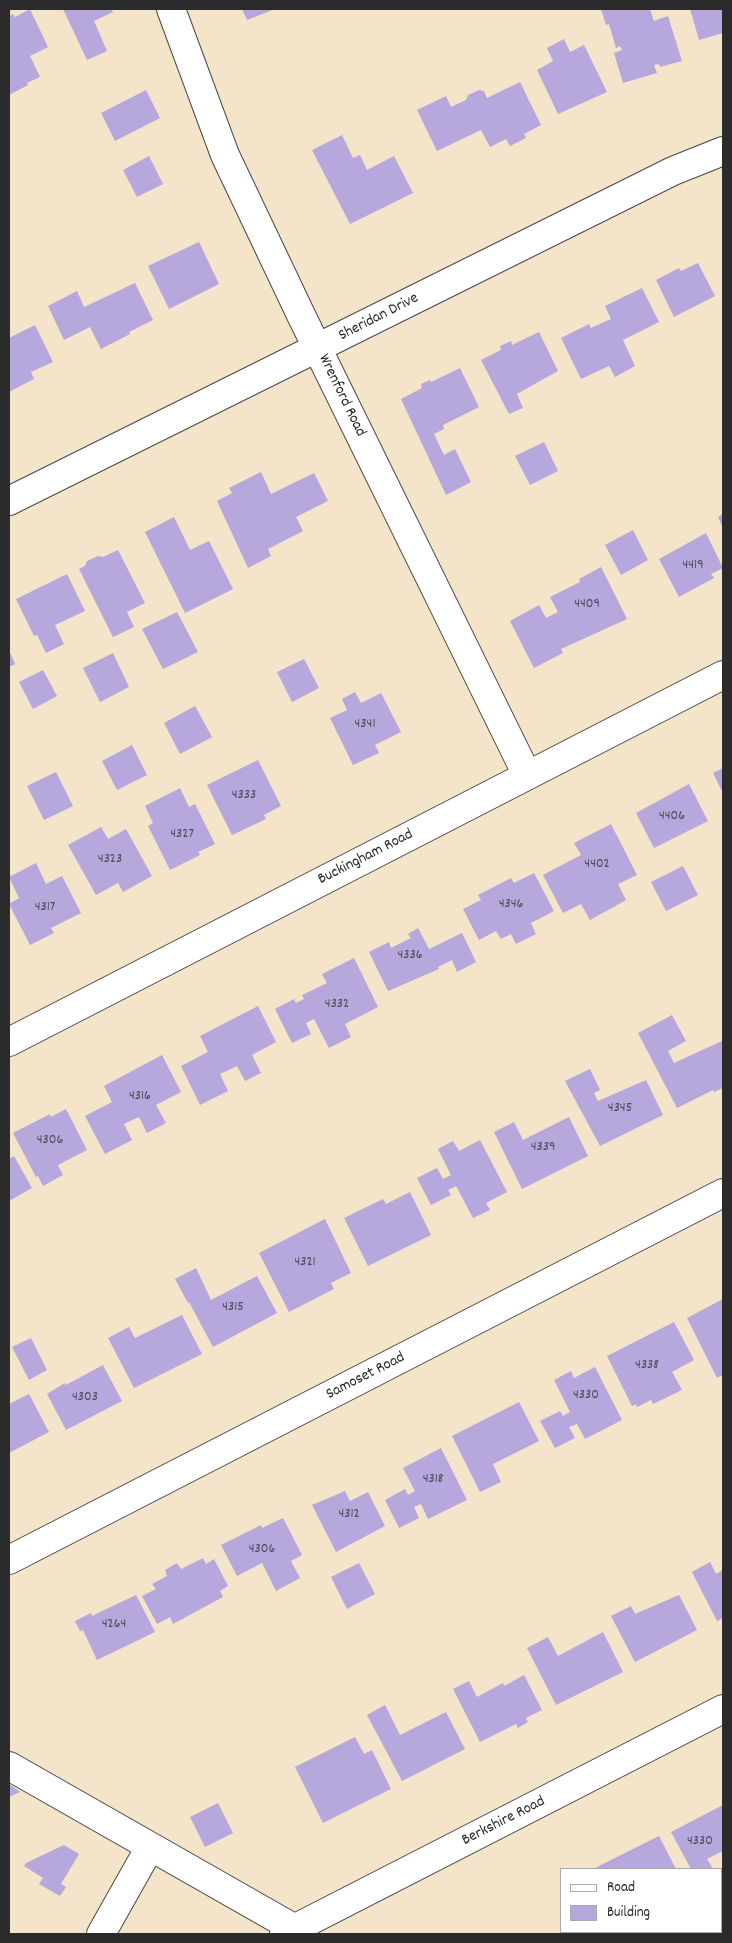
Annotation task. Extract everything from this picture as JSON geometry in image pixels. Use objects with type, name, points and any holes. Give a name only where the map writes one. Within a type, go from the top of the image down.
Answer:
[{"type":"street","name":"Wrenford Road","points":[[171,9],[226,155],[318,349],[527,775]]},
{"type":"street","name":"Sheridan Drive","points":[[9,501],[673,171],[723,151]]},
{"type":"street","name":"Buckingham Road","points":[[9,1042],[723,674]]},
{"type":"street","name":"Samoset Road","points":[[9,1560],[723,1193]]},
{"type":"street","name":"Berkshire Road","points":[[295,1932],[723,1709]]},
{"type":"street","points":[[9,1766],[295,1932]]},
{"type":"street","points":[[101,1934],[150,1847]]},
{"type":"building","points":[[30,9],[48,47],[30,56],[40,77],[9,95],[9,16],[13,14],[15,17]]},
{"type":"building","points":[[63,9],[111,9],[113,12],[94,21],[107,51],[87,60]]},
{"type":"building","points":[[242,9],[275,9],[247,20]]},
{"type":"building","points":[[601,9],[650,9],[654,21],[668,16],[682,61],[660,67],[659,64],[654,65],[657,73],[623,83],[614,53],[622,50],[620,46],[616,48],[609,24],[606,25]]},
{"type":"building","points":[[690,9],[723,9],[723,33],[699,40]]},
{"type":"building","points":[[564,39],[570,52],[584,45],[607,92],[558,114],[537,70],[553,61],[547,48]]},
{"type":"building","points":[[520,82],[541,125],[524,134],[526,138],[510,146],[506,139],[490,147],[481,130],[437,151],[417,110],[446,96],[451,107],[466,100],[468,95],[479,90],[484,91],[487,98]]},
{"type":"building","points":[[146,90],[160,118],[115,141],[101,113]]},
{"type":"building","points":[[342,135],[353,158],[360,155],[367,170],[394,156],[413,193],[350,224],[312,150]]},
{"type":"building","points":[[149,156],[163,184],[137,197],[123,170]]},
{"type":"building","points":[[199,242],[219,284],[169,309],[148,266]]},
{"type":"building","points":[[698,263],[715,296],[674,317],[656,280],[679,268],[681,271]]},
{"type":"building","points":[[135,283],[153,320],[101,349],[90,327],[64,340],[48,306],[77,291],[84,307]]},
{"type":"building","points":[[642,288],[659,322],[623,340],[635,366],[615,377],[609,366],[581,379],[561,338],[589,324],[591,328],[611,319],[605,306]]},
{"type":"building","points":[[35,325],[53,362],[31,372],[34,379],[9,392],[9,338]]},
{"type":"building","points":[[539,332],[558,371],[517,394],[523,408],[509,414],[481,360],[501,350],[500,346],[511,341],[512,345]]},
{"type":"building","points":[[460,368],[479,407],[443,425],[444,429],[434,434],[444,455],[455,449],[471,482],[446,495],[401,399],[422,388],[421,384],[430,380],[431,382]]},
{"type":"building","points":[[544,442],[558,471],[530,485],[515,456]]},
{"type":"building","points":[[261,472],[271,494],[314,473],[328,501],[296,517],[303,531],[268,549],[271,556],[248,568],[217,501],[232,493],[229,488]]},
{"type":"building","points":[[723,514],[723,528],[718,517]]},
{"type":"building","points":[[174,517],[190,550],[209,541],[233,589],[185,613],[145,532]]},
{"type":"building","points":[[633,530],[648,560],[621,575],[605,545]]},
{"type":"building","points":[[706,533],[723,568],[711,574],[714,578],[679,597],[659,559]]},
{"type":"building","points":[[118,550],[145,603],[127,612],[134,627],[113,637],[79,569],[85,566],[87,561],[98,556],[103,557]]},
{"type":"building","points":[[601,567],[627,619],[561,649],[563,653],[534,668],[510,621],[539,605],[546,618],[558,612],[550,597],[580,582],[579,579]]},
{"type":"building","points":[[67,574],[85,611],[55,625],[64,644],[46,653],[37,635],[34,636],[16,599]]},
{"type":"building","points":[[177,612],[198,652],[163,669],[142,629]]},
{"type":"building","points":[[9,650],[15,664],[9,667]]},
{"type":"building","points":[[113,653],[129,687],[100,702],[83,668]]},
{"type":"building","points":[[304,659],[319,688],[292,702],[277,672]]},
{"type":"building","points":[[43,670],[57,696],[33,709],[19,682]]},
{"type":"building","points":[[355,692],[361,703],[381,693],[401,732],[375,745],[379,753],[353,765],[330,718],[347,710],[342,699]]},
{"type":"building","points":[[195,706],[212,737],[180,754],[164,723]]},
{"type":"building","points":[[132,745],[147,775],[117,790],[102,761]]},
{"type":"building","points":[[258,760],[281,806],[264,815],[266,819],[232,835],[207,785]]},
{"type":"building","points":[[723,768],[723,793],[713,773]]},
{"type":"building","points":[[56,772],[73,806],[44,820],[27,786]]},
{"type":"building","points":[[689,784],[708,821],[654,848],[636,813]]},
{"type":"building","points":[[180,788],[189,807],[195,804],[215,844],[198,852],[200,855],[170,870],[148,826],[153,823],[145,806]]},
{"type":"building","points":[[611,824],[637,875],[618,884],[626,900],[590,920],[581,904],[563,913],[543,875],[581,855],[574,843]]},
{"type":"building","points":[[101,827],[108,839],[126,829],[152,876],[123,892],[118,883],[96,895],[68,845]]},
{"type":"building","points":[[36,863],[46,884],[62,876],[81,913],[51,928],[54,933],[30,945],[9,904],[19,898],[9,877]]},
{"type":"building","points":[[683,866],[698,895],[666,911],[651,882]]},
{"type":"building","points":[[534,873],[554,911],[531,923],[536,934],[516,944],[511,934],[501,939],[496,931],[479,940],[463,909],[481,900],[478,895],[511,878],[514,883]]},
{"type":"building","points":[[418,928],[429,949],[462,933],[476,962],[457,972],[452,960],[438,967],[439,969],[388,991],[369,952],[389,942],[391,948],[411,938],[408,934]]},
{"type":"building","points":[[354,958],[378,1007],[345,1024],[351,1037],[329,1048],[314,1019],[306,1023],[311,1034],[292,1043],[275,1009],[294,999],[296,1003],[304,999],[302,995],[327,983],[322,974]]},
{"type":"building","points":[[258,1006],[276,1042],[252,1055],[261,1073],[245,1081],[237,1066],[220,1074],[228,1091],[200,1105],[181,1066],[208,1052],[200,1036]]},
{"type":"building","points":[[672,1015],[686,1041],[668,1051],[674,1063],[722,1041],[723,1044],[723,1088],[714,1092],[713,1090],[677,1108],[638,1033]]},
{"type":"building","points":[[162,1055],[181,1092],[156,1105],[166,1123],[147,1133],[139,1117],[124,1124],[132,1140],[105,1154],[85,1116],[112,1102],[104,1086]]},
{"type":"building","points":[[590,1069],[600,1090],[594,1093],[598,1101],[646,1080],[663,1115],[600,1146],[565,1081]]},
{"type":"building","points":[[66,1109],[87,1150],[58,1165],[63,1175],[43,1186],[38,1176],[36,1177],[13,1133],[50,1114],[51,1117]]},
{"type":"building","points":[[569,1117],[588,1156],[522,1189],[494,1132],[514,1122],[523,1140]]},
{"type":"building","points":[[480,1140],[507,1192],[486,1203],[490,1210],[473,1218],[456,1186],[448,1190],[451,1195],[431,1205],[417,1178],[437,1168],[443,1179],[451,1175],[438,1149],[453,1141],[459,1151]]},
{"type":"building","points":[[14,1156],[32,1188],[9,1201],[9,1159]]},
{"type":"building","points":[[410,1192],[431,1235],[368,1266],[344,1218],[383,1199],[386,1204]]},
{"type":"building","points":[[325,1219],[351,1273],[331,1283],[334,1289],[289,1312],[259,1253]]},
{"type":"building","points":[[196,1268],[211,1300],[257,1276],[277,1313],[213,1347],[175,1279]]},
{"type":"building","points":[[723,1299],[723,1375],[717,1378],[687,1318]]},
{"type":"building","points":[[182,1315],[202,1354],[134,1388],[108,1338],[129,1327],[135,1338]]},
{"type":"building","points":[[674,1322],[694,1360],[672,1372],[682,1390],[653,1404],[651,1400],[637,1407],[636,1404],[632,1406],[607,1356]]},
{"type":"building","points":[[31,1338],[47,1370],[29,1380],[12,1347]]},
{"type":"building","points":[[103,1365],[122,1401],[66,1430],[47,1394]]},
{"type":"building","points":[[595,1367],[622,1420],[585,1439],[577,1424],[569,1427],[575,1438],[555,1448],[540,1421],[560,1411],[563,1416],[570,1412],[554,1380],[571,1371],[574,1378]]},
{"type":"building","points":[[29,1394],[49,1432],[9,1453],[9,1404]]},
{"type":"building","points":[[519,1402],[539,1441],[493,1464],[501,1482],[480,1492],[452,1436]]},
{"type":"building","points":[[441,1448],[467,1500],[428,1519],[421,1504],[414,1507],[419,1518],[399,1528],[385,1500],[405,1489],[408,1495],[415,1491],[403,1468]]},
{"type":"building","points":[[345,1491],[350,1501],[368,1492],[385,1526],[336,1552],[312,1505]]},
{"type":"building","points":[[283,1518],[302,1555],[291,1561],[300,1578],[276,1591],[262,1563],[237,1576],[221,1545],[261,1525],[262,1528]]},
{"type":"building","points":[[203,1558],[206,1564],[214,1559],[228,1586],[220,1591],[223,1597],[173,1624],[170,1617],[157,1624],[142,1596],[156,1589],[152,1584],[167,1576],[165,1570],[177,1563],[181,1569]]},
{"type":"building","points":[[710,1562],[716,1574],[723,1570],[723,1618],[717,1621],[692,1572]]},
{"type":"building","points":[[359,1563],[375,1594],[347,1609],[331,1577]]},
{"type":"building","points":[[136,1595],[155,1632],[97,1660],[83,1630],[80,1631],[75,1621],[91,1613],[92,1616]]},
{"type":"building","points":[[679,1595],[697,1630],[635,1662],[611,1616],[631,1606],[635,1614]]},
{"type":"building","points":[[603,1632],[623,1672],[556,1705],[527,1648],[548,1637],[558,1656]]},
{"type":"building","points":[[524,1675],[542,1710],[526,1718],[528,1722],[518,1728],[516,1724],[480,1742],[453,1689],[469,1681],[477,1697],[503,1683],[504,1686]]},
{"type":"building","points":[[385,1705],[400,1735],[446,1712],[465,1749],[402,1781],[367,1715]]},
{"type":"building","points":[[355,1737],[364,1754],[372,1750],[391,1789],[323,1823],[295,1767]]},
{"type":"building","points":[[9,1784],[20,1792],[9,1797]]},
{"type":"building","points":[[218,1803],[233,1833],[205,1847],[190,1817]]},
{"type":"building","points":[[723,1805],[723,1851],[707,1859],[712,1868],[690,1868],[671,1832]]},
{"type":"building","points":[[659,1836],[675,1868],[595,1868]]},
{"type":"building","points":[[64,1845],[79,1854],[61,1884],[66,1887],[60,1896],[39,1884],[43,1878],[24,1866],[26,1863]]}]
